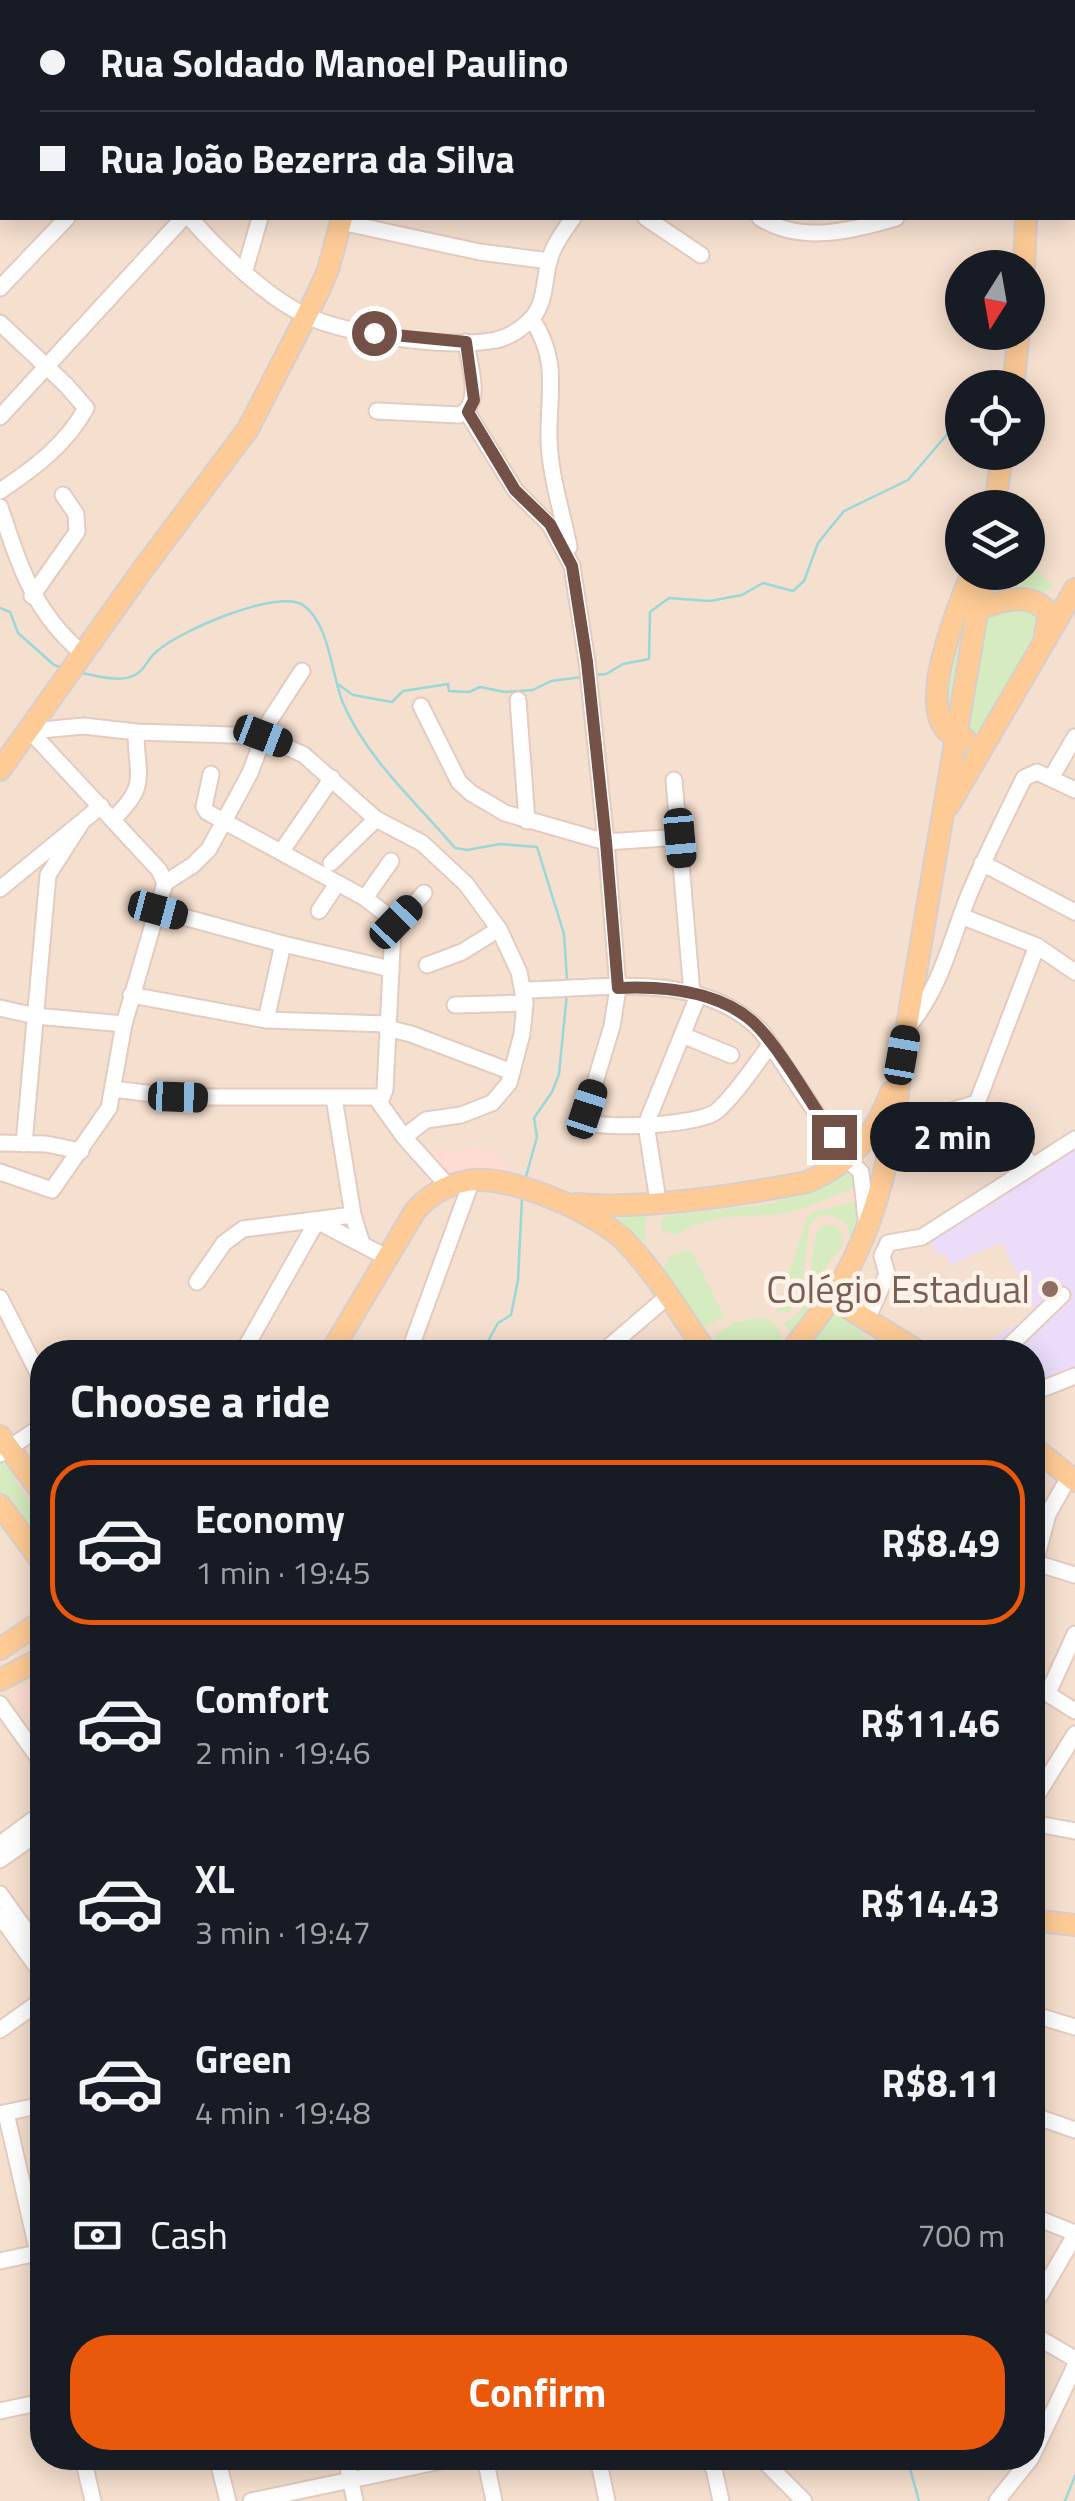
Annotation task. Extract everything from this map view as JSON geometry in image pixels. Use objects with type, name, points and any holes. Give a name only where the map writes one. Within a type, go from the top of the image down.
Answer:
[{"type":"main road","points":[[0,770],[248,430],[328,270],[342,220]]},
{"type":"main road","points":[[1022,220],[1023,250]]},
{"type":"main road","points":[[978,610],[1075,588]]},
{"type":"main road","points":[[943,816],[1075,588]]},
{"type":"main road","points":[[966,590],[934,703],[940,723],[955,737],[972,738],[1000,716]]},
{"type":"main road","points":[[799,1340],[832,1298],[866,1228],[884,1176],[981,590]]},
{"type":"main road","points":[[1006,590],[1020,599],[1038,603],[1047,612],[1048,626],[1042,641]]},
{"type":"main road","points":[[547,1197],[616,1205],[807,1182],[847,1158],[867,1138],[882,1114],[902,1055]]},
{"type":"main road","points":[[338,1340],[414,1211],[432,1194],[472,1180],[547,1197],[608,1228],[624,1241],[698,1340]]},
{"type":"main road","points":[[608,1228],[616,1205]]},
{"type":"main road","points":[[832,1298],[900,1340]]},
{"type":"main road","points":[[3,1446],[30,1478]]},
{"type":"main road","points":[[1045,1457],[1072,1479]]},
{"type":"main road","points":[[0,1506],[30,1546]]},
{"type":"main road","points":[[0,1649],[30,1629]]},
{"type":"main road","points":[[0,1680],[30,1664]]},
{"type":"main road","points":[[1045,1922],[1075,1925]]},
{"type":"street","points":[[0,288],[64,220]]},
{"type":"street","points":[[0,417],[185,220]]},
{"type":"street","points":[[189,220],[228,258],[305,316],[341,328],[466,342],[498,340],[516,332],[532,318],[541,305],[549,261],[572,220]]},
{"type":"street","points":[[245,270],[259,220]]},
{"type":"street","points":[[342,220],[480,252],[549,261]]},
{"type":"street","points":[[649,220],[702,255]]},
{"type":"street","points":[[764,220],[784,230],[815,234],[886,220]]},
{"type":"street","points":[[532,318],[542,334],[552,367],[549,440],[554,486],[572,566],[588,688],[618,988],[612,1026],[587,1109],[588,1122],[646,1124],[702,1118],[714,1113],[771,1044]]},
{"type":"street","points":[[0,324],[86,410],[34,468],[0,491]]},
{"type":"street","points":[[377,410],[460,415],[468,412],[474,400],[466,342]]},
{"type":"street","points":[[468,412],[515,490],[550,524],[572,566]]},
{"type":"street","points":[[32,596],[77,532],[76,514],[63,495]]},
{"type":"street","points":[[0,507],[32,596],[80,656]]},
{"type":"street","points":[[165,883],[193,866],[208,849],[250,772],[270,720],[302,670]]},
{"type":"street","points":[[518,700],[527,820]]},
{"type":"street","points":[[421,706],[459,782],[487,804],[527,820],[606,842],[680,838]]},
{"type":"street","points":[[30,731],[84,726],[136,732],[263,736],[304,754],[376,819],[410,836],[441,860],[484,904],[519,972],[524,997],[522,1034],[512,1072],[503,1094],[492,1103],[471,1112],[426,1120],[404,1138]]},
{"type":"street","points":[[0,1172],[52,1190],[104,1120],[124,1024],[165,883],[160,870],[30,731]]},
{"type":"street","points":[[114,819],[136,794],[136,732]]},
{"type":"street","points":[[1051,778],[1075,737]]},
{"type":"street","points":[[906,1028],[922,1011],[936,986],[982,863],[1024,778],[1037,772],[1075,790]]},
{"type":"street","points":[[212,774],[204,808],[365,898],[396,922]]},
{"type":"street","points":[[281,852],[332,778]]},
{"type":"street","points":[[658,1201],[646,1124],[695,995],[674,780]]},
{"type":"street","points":[[0,889],[101,806]]},
{"type":"street","points":[[331,863],[376,819]]},
{"type":"street","points":[[24,1144],[48,874],[82,822]]},
{"type":"street","points":[[365,898],[390,861]]},
{"type":"street","points":[[982,863],[1075,912]]},
{"type":"street","points":[[319,912],[337,884]]},
{"type":"street","points":[[379,1098],[385,1090],[392,937],[396,922],[424,893]]},
{"type":"street","points":[[158,910],[391,969]]},
{"type":"street","points":[[961,916],[1037,946],[1075,972]]},
{"type":"street","points":[[427,965],[462,952],[499,929]]},
{"type":"street","points":[[266,1020],[283,944]]},
{"type":"street","points":[[977,1103],[1037,946]]},
{"type":"street","points":[[455,1004],[556,990],[672,988],[750,1020],[771,1044],[847,1158],[862,1172],[866,1228]]},
{"type":"street","points":[[132,995],[266,1020],[387,1026],[512,1072]]},
{"type":"street","points":[[0,1008],[35,1016],[124,1024]]},
{"type":"street","points":[[682,1035],[731,1055]]},
{"type":"street","points":[[113,1089],[178,1097],[379,1098]]},
{"type":"street","points":[[334,1098],[353,1214],[362,1244]]},
{"type":"street","points":[[379,1098],[404,1138],[448,1186]]},
{"type":"street","points":[[894,1128],[977,1103]]},
{"type":"street","points":[[977,1103],[1032,1164]]},
{"type":"street","points":[[867,1320],[885,1282],[887,1268],[882,1252],[888,1243],[922,1237],[1075,1139]]},
{"type":"street","points":[[0,1143],[81,1151]]},
{"type":"street","points":[[413,1340],[472,1180]]},
{"type":"street","points":[[197,1282],[224,1244],[243,1229],[353,1214]]},
{"type":"street","points":[[316,1220],[386,1257]]},
{"type":"street","points":[[250,1340],[316,1220]]},
{"type":"street","points":[[1015,1340],[1062,1295]]},
{"type":"street","points":[[622,1340],[668,1296]]},
{"type":"street","points":[[0,1298],[30,1358]]},
{"type":"street","points":[[1045,1389],[1075,1376]]},
{"type":"street","points":[[3,1446],[30,1432]]},
{"type":"street","points":[[1045,1526],[1048,1514],[1072,1479]]},
{"type":"street","points":[[1045,1571],[1075,1575]]},
{"type":"street","points":[[1048,1693],[1075,1634]]},
{"type":"street","points":[[1045,1691],[1075,1710]]},
{"type":"street","points":[[0,1704],[30,1746]]},
{"type":"street","points":[[1045,1785],[1073,1745]]},
{"type":"street","points":[[0,1844],[30,1822]]},
{"type":"street","points":[[1045,1825],[1075,1831]]},
{"type":"street","points":[[0,1860],[30,1839]]},
{"type":"street","points":[[0,1894],[30,1937]]},
{"type":"street","points":[[0,1916],[30,1957]]},
{"type":"street","points":[[0,2030],[30,2009]]},
{"type":"street","points":[[1045,2018],[1075,2026]]},
{"type":"street","points":[[30,2108],[3,2114],[30,2212]]},
{"type":"street","points":[[1045,2120],[1075,2130]]},
{"type":"street","points":[[1045,2221],[1075,2234],[1045,2283]]},
{"type":"street","points":[[0,2261],[30,2254]]},
{"type":"street","points":[[1045,2342],[1075,2362],[1045,2428]]},
{"type":"street","points":[[0,2411],[30,2405]]},
{"type":"street","points":[[86,2470],[92,2501]]},
{"type":"street","points":[[220,2470],[228,2501]]},
{"type":"street","points":[[348,2470],[355,2501]]},
{"type":"street","points":[[250,2501],[398,2470]]},
{"type":"street","points":[[488,2470],[494,2501]]},
{"type":"street","points":[[600,2470],[606,2501]]},
{"type":"street","points":[[714,2470],[721,2501]]},
{"type":"street","points":[[774,2470],[804,2501]]},
{"type":"street","points":[[998,2501],[1021,2470]]},
{"type":"shaded area","points":[[0,220],[1075,220],[1075,2501],[0,2501]]},
{"type":"shaded area","points":[[481,1145],[486,1153],[495,1148],[512,1180],[449,1177],[426,1153],[445,1149],[448,1153]]},
{"type":"shaded area","name":"Colégio Estadual","points":[[1075,1149],[1075,1367],[1045,1379],[1045,1340],[991,1340],[1036,1313],[1001,1242],[951,1265],[928,1240]]},
{"type":"shaded area","points":[[30,1683],[30,1723],[9,1693]]},
{"type":"green space","points":[[1045,577],[1054,587],[1040,593],[1014,590],[1045,590]]},
{"type":"green space","points":[[970,590],[971,590],[952,727],[941,691]]},
{"type":"green space","points":[[1036,607],[1047,622],[986,723],[975,733],[965,733],[987,610]]},
{"type":"green space","points":[[844,1169],[854,1172],[856,1187],[801,1209],[783,1214],[726,1217],[697,1224],[676,1235],[662,1231],[661,1220],[669,1215],[771,1204]]},
{"type":"green space","points":[[860,1200],[861,1230],[830,1281],[850,1239],[847,1225],[827,1215],[817,1217],[809,1225],[802,1289],[790,1312],[777,1312],[807,1218],[812,1213]]},
{"type":"green space","points":[[652,1212],[647,1215],[644,1228],[647,1242],[630,1237],[618,1225],[620,1213]]},
{"type":"green space","points":[[820,1227],[838,1227],[842,1246],[822,1271],[804,1321],[791,1334],[784,1323],[803,1306],[815,1239]]},
{"type":"green space","points":[[691,1250],[724,1317],[704,1327],[663,1271],[670,1255]]},
{"type":"green space","points":[[833,1307],[866,1326],[861,1335],[870,1340],[817,1340],[812,1337]]},
{"type":"green space","points":[[759,1317],[770,1321],[781,1336],[779,1340],[715,1340],[734,1323]]},
{"type":"green space","points":[[9,1457],[21,1473],[13,1477],[30,1501],[30,1526],[10,1497],[0,1496],[0,1463]]},
{"type":"waterway","points":[[595,675],[649,659],[650,612],[669,598],[710,601],[742,595],[763,583],[793,591],[804,581],[818,543],[844,511],[908,480],[945,437]]},
{"type":"waterway","points":[[82,673],[129,677],[166,644],[204,624],[272,602],[303,605],[319,624],[343,703],[365,743],[455,848],[467,850],[500,844],[537,847],[564,934],[567,980]]},
{"type":"waterway","points":[[0,608],[10,612],[18,633],[60,667]]},
{"type":"waterway","points":[[339,685],[353,695],[392,702],[403,691],[448,684],[449,691],[469,692],[480,687],[505,692],[533,690],[551,681],[582,677]]},
{"type":"waterway","points":[[525,1180],[537,1137],[534,1118],[559,1074],[567,993]]},
{"type":"waterway","points":[[489,1340],[498,1323],[511,1315],[518,1280],[522,1198]]},
{"type":"waterway","points":[[910,2470],[919,2501]]},
{"type":"waterway","points":[[1065,2501],[1075,2476]]},
{"type":"place","name":"Colégio Estadual","points":[[1050,1289]]},
{"type":"route","points":[[374,333],[466,342],[474,400],[468,412],[515,490],[550,524],[572,566],[587,662],[618,988],[672,988],[717,1002],[750,1020],[834,1137]]}]
